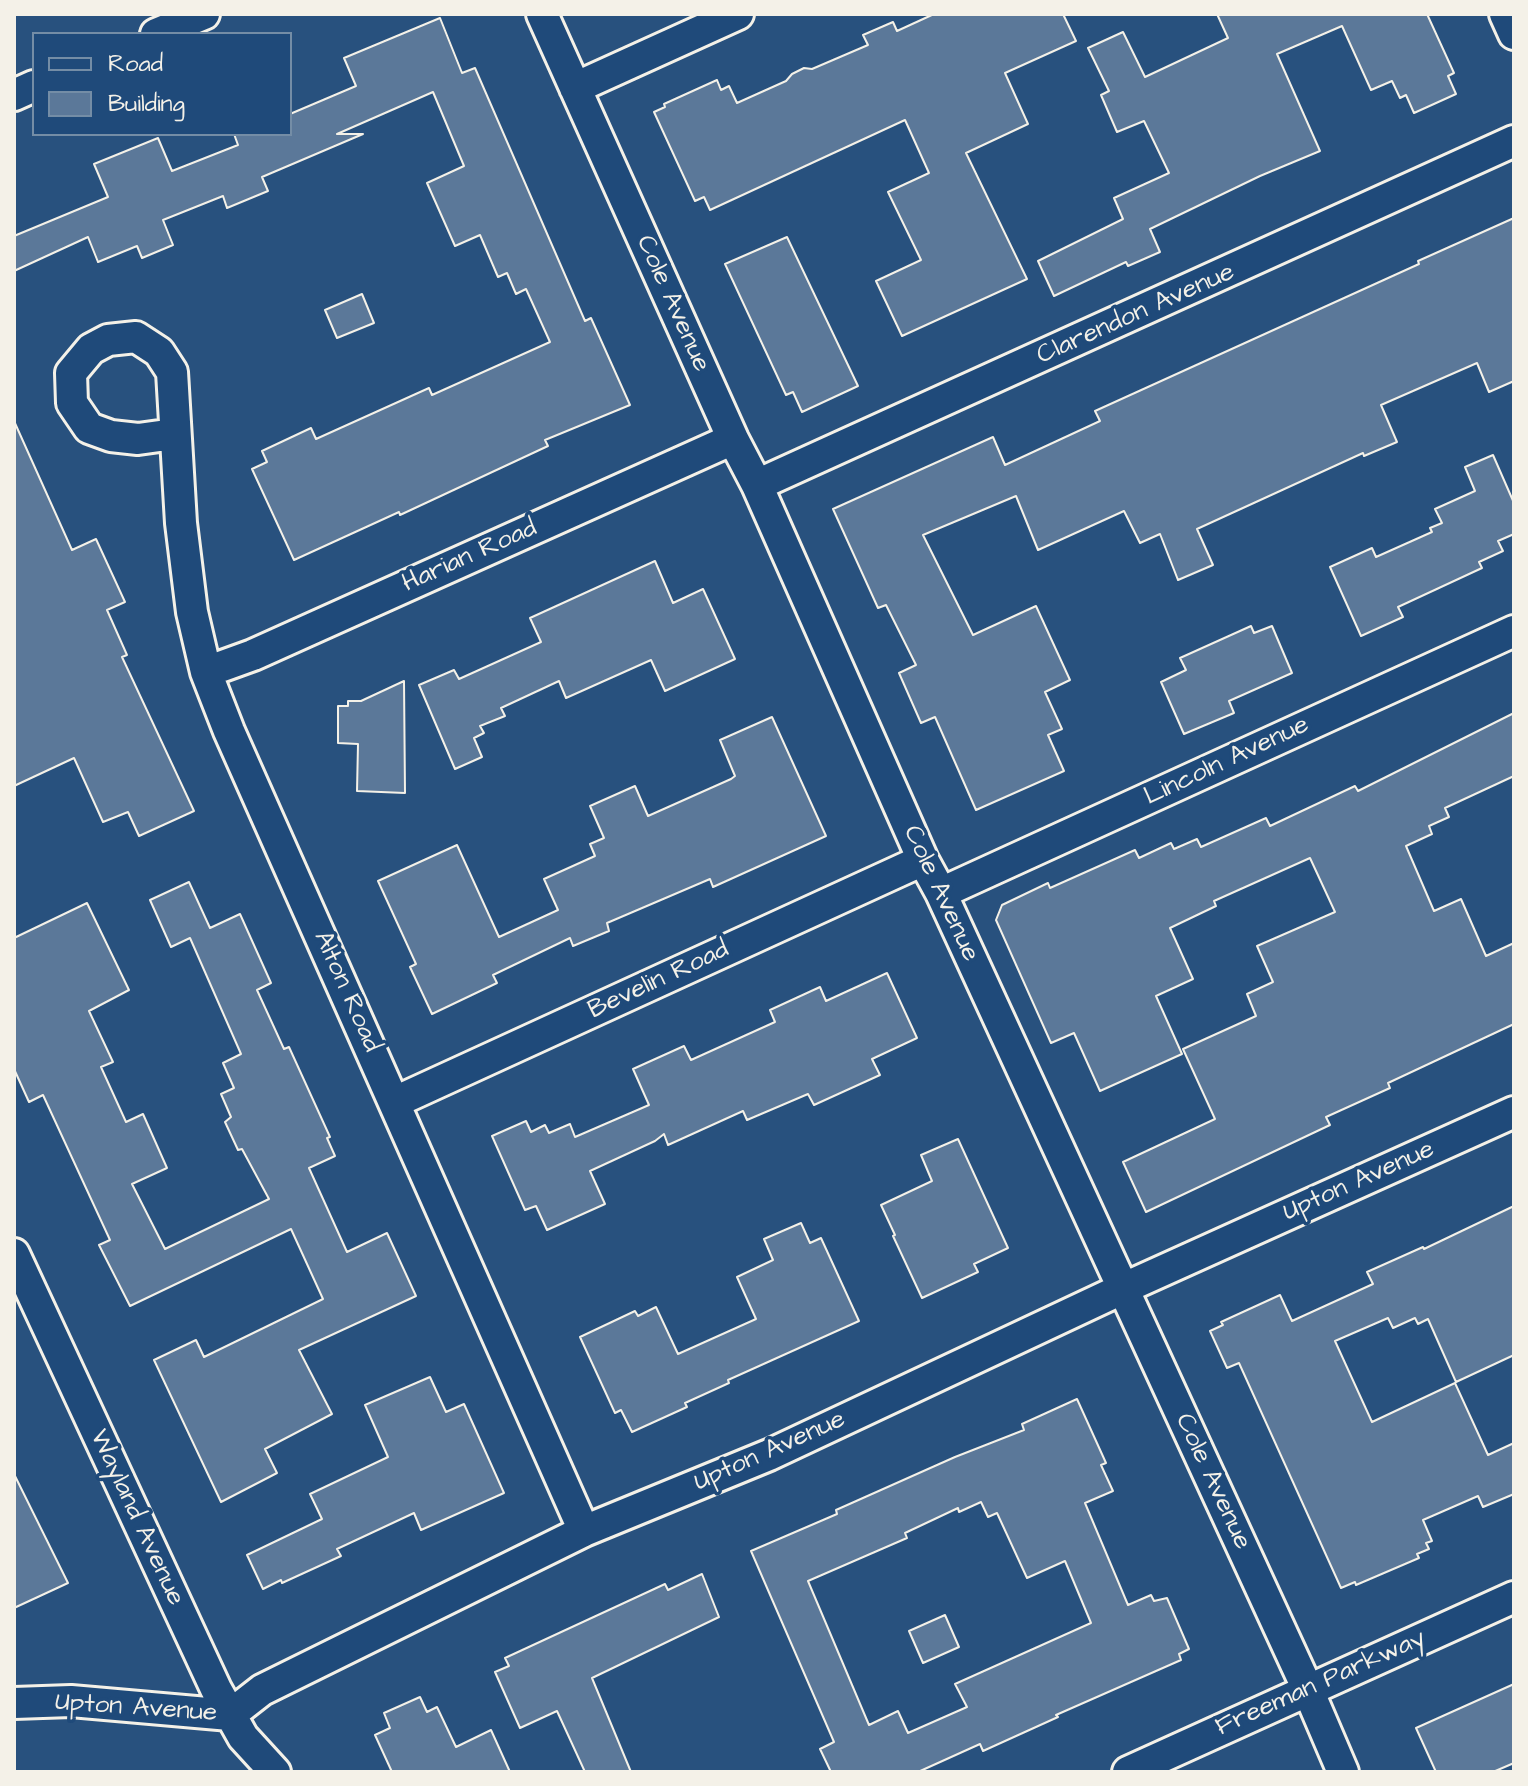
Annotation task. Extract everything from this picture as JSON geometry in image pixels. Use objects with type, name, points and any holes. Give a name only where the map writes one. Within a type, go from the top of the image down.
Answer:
[{"type":"street","points":[[161,32],[204,14]]},
{"type":"street","name":"Cole Avenue","points":[[542,14],[733,439],[757,485],[923,860],[941,893],[1343,1772]]},
{"type":"street","points":[[575,88],[738,14]]},
{"type":"street","points":[[1505,14],[1514,34]]},
{"type":"street","name":"Clarendon Avenue","points":[[757,485],[1514,141]]},
{"type":"street","name":"Alton Road","points":[[174,434],[192,612],[206,672],[229,731],[584,1531]]},
{"type":"street","name":"Harian Road","points":[[206,672],[253,655],[733,439]]},
{"type":"street","name":"Lincoln Avenue","points":[[941,893],[1514,631]]},
{"type":"street","name":"Bevelin Road","points":[[395,1102],[923,860]]},
{"type":"street","name":"Upton Avenue","points":[[14,1703],[71,1701],[230,1715],[262,1690],[584,1531],[769,1455],[1122,1289],[1514,1112]]},
{"type":"street","name":"Wayland Avenue","points":[[14,1254],[230,1715],[243,1737],[275,1772]]},
{"type":"street","name":"Freeman Parkway","points":[[1128,1772],[1514,1597]]},
{"type":"building","points":[[934,14],[1063,14],[1076,41],[1005,73],[1028,124],[966,153],[1027,279],[902,336],[876,281],[921,260],[888,192],[929,173],[905,120],[710,210],[704,197],[695,201],[654,112],[665,107],[664,104],[717,80],[721,90],[729,86],[737,103],[786,81],[804,68],[812,69],[868,45],[863,35],[893,22],[897,31]]},
{"type":"building","points":[[1217,14],[1427,14],[1454,73],[1448,76],[1456,94],[1414,113],[1406,95],[1400,98],[1392,81],[1371,90],[1342,26],[1277,54],[1320,151],[1150,229],[1160,252],[1128,266],[1126,262],[1054,296],[1038,261],[1123,219],[1114,198],[1169,173],[1144,121],[1117,132],[1101,95],[1109,91],[1088,48],[1123,32],[1145,77],[1228,38]]},
{"type":"building","points":[[440,18],[462,73],[475,68],[585,321],[591,318],[630,405],[545,440],[548,446],[294,560],[252,469],[267,462],[262,451],[311,428],[316,439],[429,388],[432,395],[550,342],[526,289],[516,294],[507,273],[498,277],[480,235],[455,246],[427,183],[464,166],[433,92],[337,134],[363,134],[262,177],[268,191],[227,208],[223,196],[163,220],[173,245],[142,258],[137,246],[98,262],[88,237],[14,271],[14,236],[108,197],[94,164],[158,138],[172,171],[238,145],[235,136],[292,136],[292,113],[356,86],[344,58]]},
{"type":"building","points":[[1514,218],[1514,381],[1489,392],[1477,363],[1381,405],[1397,442],[1364,456],[1363,453],[1197,529],[1213,565],[1178,580],[1160,534],[1140,543],[1124,511],[1038,550],[1016,496],[923,535],[973,635],[1036,606],[1070,680],[1045,692],[1062,729],[1048,735],[1064,771],[976,810],[935,717],[921,723],[899,673],[916,665],[886,605],[878,608],[833,509],[993,437],[1005,465],[1100,421],[1095,411]]},
{"type":"building","points":[[787,237],[858,386],[802,412],[793,392],[786,395],[725,264]]},
{"type":"building","points":[[362,294],[374,323],[337,338],[325,310]]},
{"type":"building","points":[[14,421],[72,550],[96,539],[125,602],[107,610],[127,655],[122,657],[194,811],[139,836],[128,812],[103,822],[74,758],[14,786]]},
{"type":"building","points":[[1493,455],[1514,503],[1514,534],[1498,541],[1503,551],[1479,562],[1482,568],[1398,607],[1403,617],[1361,636],[1330,567],[1372,548],[1376,557],[1432,532],[1430,528],[1442,523],[1435,509],[1475,491],[1465,467]]},
{"type":"building","points":[[655,561],[673,603],[703,589],[735,659],[665,691],[651,660],[566,698],[559,681],[501,708],[505,716],[480,726],[484,733],[474,738],[482,757],[455,769],[419,685],[454,670],[459,679],[541,642],[530,618]]},
{"type":"building","points":[[1251,626],[1254,633],[1272,626],[1292,673],[1229,701],[1234,713],[1184,734],[1161,682],[1186,670],[1180,658]]},
{"type":"building","points":[[404,681],[405,793],[357,791],[358,744],[338,743],[338,706],[348,706],[348,701],[361,701]]},
{"type":"building","points":[[1514,713],[1514,776],[1445,808],[1449,817],[1429,826],[1432,834],[1406,846],[1434,911],[1461,899],[1486,956],[1514,943],[1514,1024],[1388,1083],[1390,1088],[1326,1117],[1330,1125],[1146,1212],[1123,1162],[1215,1119],[1183,1049],[1256,1016],[1247,994],[1273,982],[1257,946],[1335,912],[1310,858],[1214,901],[1216,906],[1170,928],[1193,979],[1156,996],[1182,1054],[1100,1091],[1074,1033],[1051,1043],[996,920],[1002,905],[1048,883],[1050,888],[1135,850],[1139,858],[1171,843],[1174,849],[1197,839],[1201,847],[1266,818],[1270,826],[1355,786],[1358,791]]},
{"type":"building","points":[[772,717],[826,836],[713,887],[710,879],[607,923],[609,931],[573,946],[570,938],[493,975],[497,983],[432,1014],[410,967],[416,964],[378,881],[457,845],[499,937],[558,910],[544,879],[595,856],[590,844],[604,838],[590,806],[635,786],[648,816],[731,779],[735,776],[720,740]]},
{"type":"building","points":[[189,882],[210,928],[240,914],[271,983],[257,990],[284,1049],[289,1047],[330,1137],[327,1138],[335,1156],[309,1168],[347,1252],[387,1233],[416,1296],[299,1350],[332,1414],[265,1449],[277,1473],[221,1502],[154,1360],[196,1340],[204,1357],[323,1299],[291,1229],[130,1306],[99,1245],[110,1240],[43,1095],[29,1102],[14,1069],[14,938],[87,903],[129,990],[89,1011],[113,1062],[101,1067],[126,1122],[143,1114],[167,1168],[132,1184],[165,1249],[269,1199],[242,1149],[238,1150],[225,1122],[231,1117],[221,1094],[234,1088],[223,1063],[241,1054],[190,938],[171,947],[150,900]]},
{"type":"building","points":[[887,973],[917,1038],[872,1059],[880,1075],[814,1105],[808,1094],[747,1120],[743,1111],[668,1145],[664,1134],[590,1171],[605,1204],[547,1230],[536,1206],[525,1210],[492,1136],[526,1121],[531,1132],[545,1125],[549,1133],[570,1124],[575,1137],[649,1105],[633,1069],[684,1046],[691,1060],[775,1022],[770,1010],[820,987],[826,1001]]},
{"type":"building","points":[[958,1139],[1008,1248],[974,1264],[978,1272],[922,1298],[881,1205],[932,1181],[921,1155]]},
{"type":"building","points":[[1514,1206],[1514,1355],[1456,1382],[1428,1319],[1418,1324],[1415,1318],[1393,1328],[1388,1318],[1335,1341],[1372,1422],[1455,1383],[1488,1455],[1514,1443],[1514,1494],[1483,1507],[1478,1496],[1423,1520],[1432,1541],[1426,1543],[1429,1549],[1417,1554],[1419,1558],[1356,1585],[1355,1582],[1341,1588],[1239,1363],[1227,1368],[1210,1331],[1223,1325],[1221,1322],[1280,1295],[1292,1321],[1373,1284],[1367,1272]]},
{"type":"building","points":[[801,1223],[810,1243],[821,1238],[859,1321],[728,1380],[729,1383],[685,1403],[687,1407],[632,1432],[621,1410],[615,1413],[580,1337],[635,1311],[638,1316],[656,1307],[678,1354],[756,1319],[737,1277],[773,1260],[764,1239]]},
{"type":"building","points":[[430,1377],[446,1412],[464,1404],[504,1493],[421,1530],[414,1513],[337,1549],[341,1556],[263,1589],[247,1555],[322,1519],[310,1494],[388,1457],[365,1405]]},
{"type":"building","points":[[1077,1399],[1106,1463],[1101,1465],[1113,1491],[1085,1503],[1128,1605],[1151,1595],[1154,1601],[1167,1598],[1189,1649],[1179,1654],[1181,1660],[983,1751],[980,1744],[918,1772],[831,1772],[820,1749],[834,1742],[751,1551],[955,1457],[1024,1430],[1022,1424]],"holes":[[[981,1502],[988,1517],[997,1513],[1027,1578],[1065,1561],[1091,1623],[955,1684],[967,1707],[908,1733],[898,1711],[869,1725],[808,1581],[907,1538],[905,1533],[958,1508],[959,1512]]]},
{"type":"building","points":[[14,1474],[68,1583],[14,1608]]},
{"type":"building","points":[[702,1574],[719,1617],[592,1678],[631,1772],[585,1772],[557,1711],[520,1728],[495,1672],[509,1666],[505,1658],[665,1584],[668,1590]]},
{"type":"building","points":[[945,1615],[959,1647],[923,1663],[909,1631]]},
{"type":"building","points":[[1514,1684],[1514,1763],[1493,1772],[1436,1772],[1416,1728]]},
{"type":"building","points":[[420,1697],[427,1712],[437,1707],[456,1747],[491,1730],[510,1772],[392,1772],[375,1735],[390,1728],[384,1713]]}]
